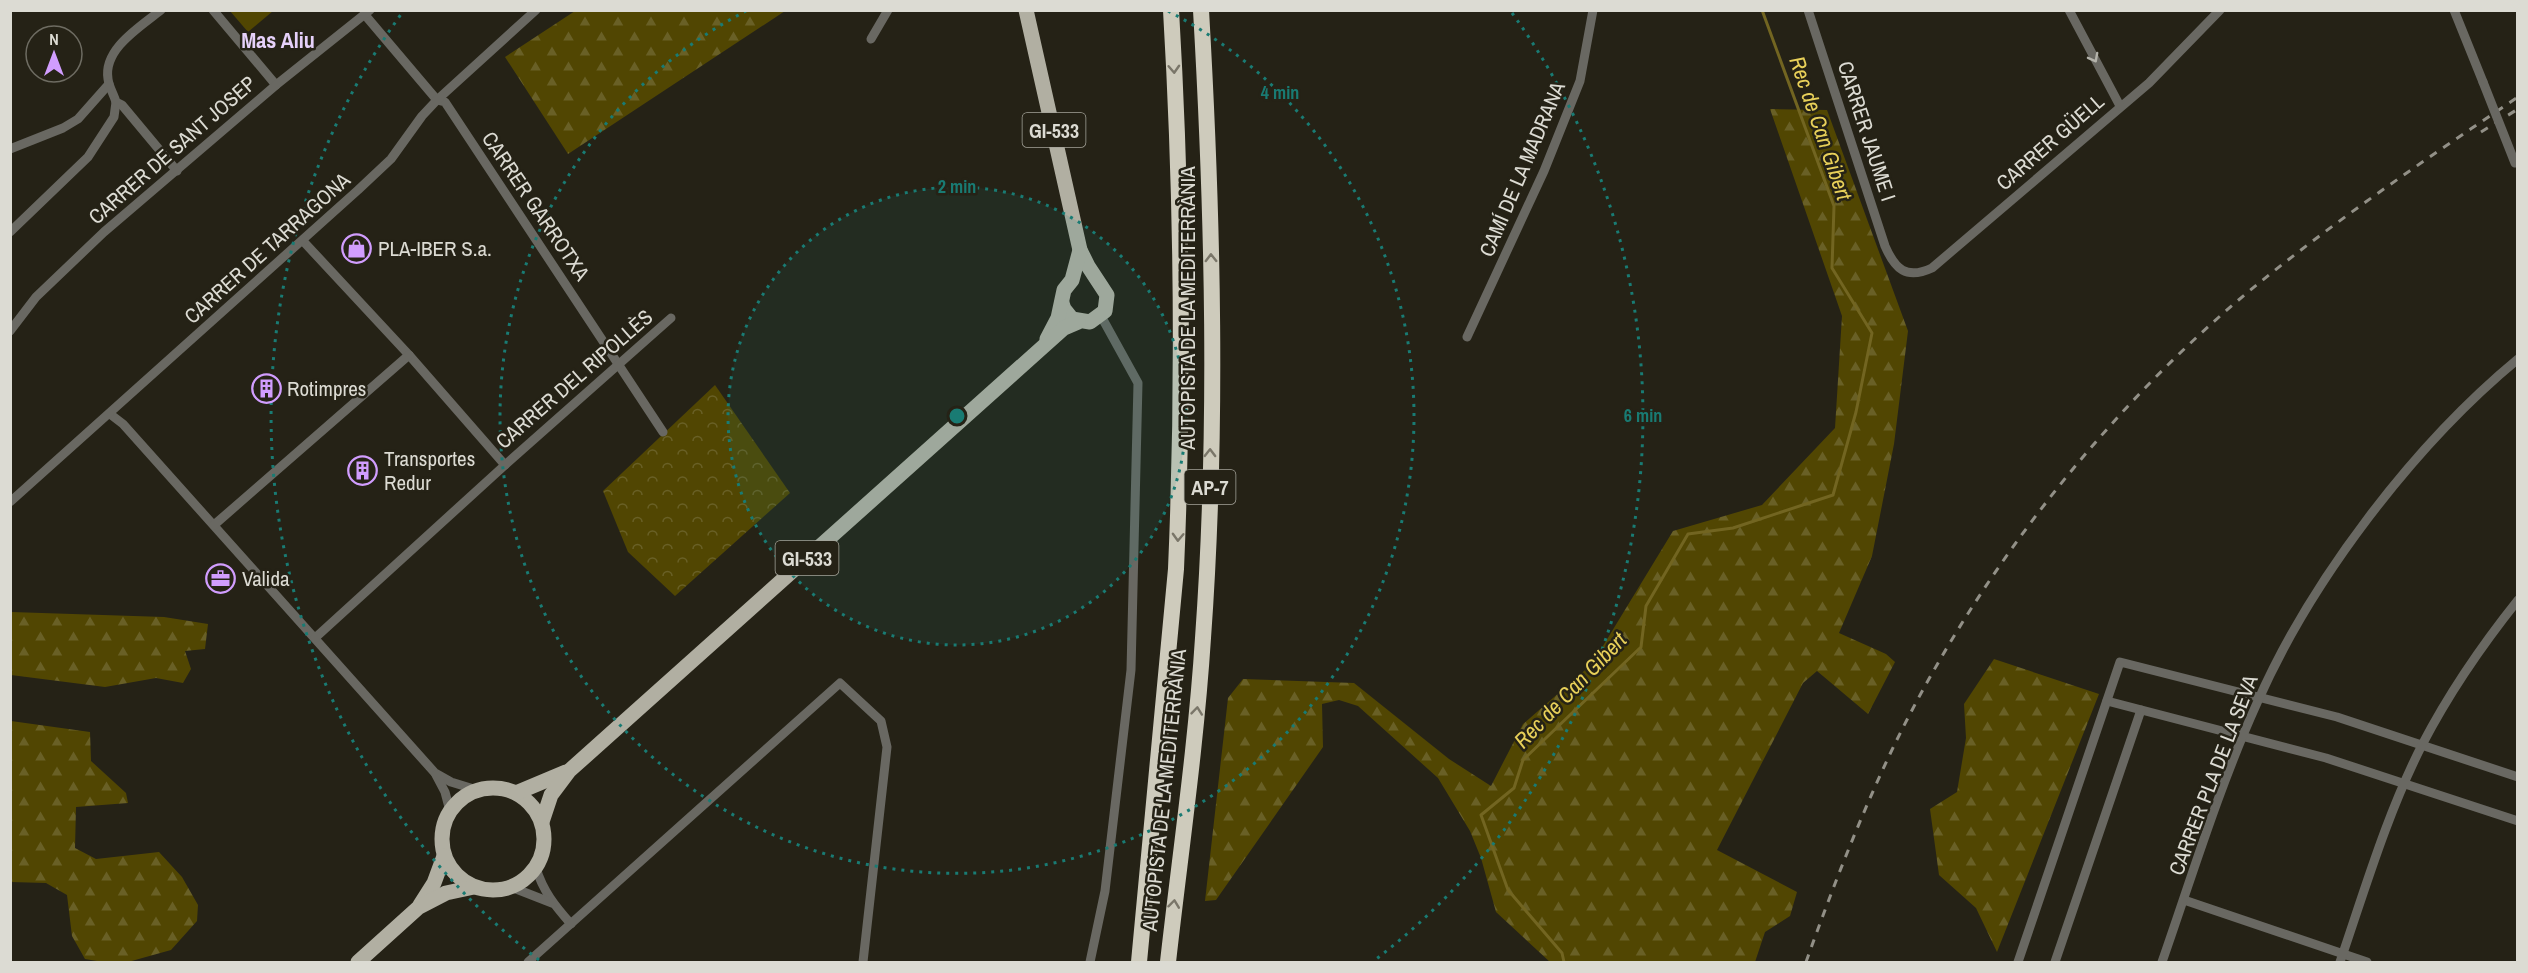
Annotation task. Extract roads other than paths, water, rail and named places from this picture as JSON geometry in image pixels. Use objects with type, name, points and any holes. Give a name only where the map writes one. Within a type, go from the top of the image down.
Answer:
[{"type":"highway","name":"AUTOPISTA DE LA MEDITERRÀNIA","points":[[1139,963],[1176,569],[1179,512],[1182,300],[1171,10]]},
{"type":"highway","name":"AUTOPISTA DE LA MEDITERRÀNIA","points":[[1168,963],[1198,702],[1210,504],[1212,307],[1202,10]]},
{"type":"highway","points":[[1130,963],[1143,924]]},
{"type":"main road","name":"GI-533","points":[[536,868],[545,842],[542,822],[551,795],[568,771],[1064,328],[1078,322],[1090,322],[1101,316],[1107,306],[1107,295],[1080,250],[1026,10]]},
{"type":"main road","name":"GI-533","points":[[1045,345],[1062,303],[1064,290],[1072,280],[1080,250]]},
{"type":"main road","points":[[1072,280],[1085,277],[1097,281]]},
{"type":"main road","points":[[1062,303],[1067,315],[1078,322]]},
{"type":"main road","name":"GI-533","points":[[477,790],[504,789],[516,793],[568,771]]},
{"type":"main road","points":[[419,907],[434,883],[444,856],[442,833],[450,811],[457,802],[477,790]]},
{"type":"main road","points":[[516,793],[527,801],[542,822]]},
{"type":"main road","points":[[444,856],[456,874],[474,887],[488,891],[511,887],[528,877],[536,868]]},
{"type":"main road","points":[[358,963],[419,907],[446,893],[474,887]]},
{"type":"street","points":[[10,232],[88,157],[114,117],[116,102],[109,84],[108,65],[113,51],[161,10]]},
{"type":"street","points":[[213,10],[276,84]]},
{"type":"street","name":"CARRER DE TARRAGONA","points":[[10,502],[303,241],[391,159],[422,116],[437,100],[536,10]]},
{"type":"street","points":[[871,39],[888,10]]},
{"type":"street","name":"CAMÍ DE LA MADRANA","points":[[1467,337],[1544,171],[1580,81],[1593,10]]},
{"type":"street","name":"CARRER JAUME I","points":[[1808,10],[1893,262]]},
{"type":"street","points":[[2069,10],[2120,106]]},
{"type":"street","name":"CARRER GÜELL","points":[[1893,262],[1911,273],[1923,272],[1932,268],[2149,83],[2220,10]]},
{"type":"street","points":[[2454,10],[2517,165]]},
{"type":"street","name":"CARRER DE SANT JOSEP","points":[[10,331],[36,297],[64,268],[276,84],[368,13]]},
{"type":"street","name":"CARRER GARROTXA","points":[[368,13],[437,100],[445,102],[663,432]]},
{"type":"street","points":[[10,149],[78,119],[109,84]]},
{"type":"street","points":[[116,102],[122,105],[177,171]]},
{"type":"street","points":[[303,241],[410,355],[505,465]]},
{"type":"street","points":[[1090,963],[1105,891],[1131,670],[1138,383],[1101,316]]},
{"type":"street","name":"CARRER DEL RIPOLLÈS","points":[[315,638],[671,318]]},
{"type":"street","points":[[214,525],[410,355]]},
{"type":"street","name":"CARRER PLA DE LA SEVA","points":[[2162,963],[2243,735],[2259,697],[2286,646],[2347,547],[2427,448],[2468,404],[2517,359]]},
{"type":"street","points":[[110,414],[123,424],[435,772],[451,783],[477,790]]},
{"type":"street","points":[[2341,958],[2385,830],[2422,745],[2464,672],[2517,600]]},
{"type":"street","points":[[2018,963],[2120,662],[2337,717],[2517,777]]},
{"type":"street","points":[[528,963],[840,683],[880,721],[887,747],[862,963]]},
{"type":"street","points":[[2107,701],[2326,758],[2517,821]]},
{"type":"street","points":[[2055,963],[2141,710]]},
{"type":"street","points":[[435,772],[445,792],[450,811]]},
{"type":"street","points":[[536,868],[542,886],[552,903],[571,924]]},
{"type":"street","points":[[511,887],[552,903]]},
{"type":"street","points":[[2184,900],[2341,958],[2367,963]]},
{"type":"waterway","name":"Rec de Can Gibert","points":[[1564,962],[1562,953],[1508,890],[1481,815],[1514,788],[1523,760],[1641,647],[1646,606],[1688,534],[1733,528],[1833,495],[1856,412],[1872,333],[1832,268],[1834,206],[1762,10]]},
{"type":"railway","points":[[1806,962],[1867,805],[1925,686],[1964,619],[2008,554],[2055,491],[2159,374],[2215,320],[2333,226],[2518,97]]},
{"type":"railway","points":[[2481,132],[2518,109]]},
{"type":"place","name":"PLA-IBER S.a.","points":[[357,248]]},
{"type":"place","name":"Rotimpres","points":[[266,388]]},
{"type":"place","name":"Transportes Redur","points":[[363,470]]},
{"type":"place","name":"Valida","points":[[221,578]]},
{"type":"district","name":"Mas Aliu","points":[[278,40]]}]
